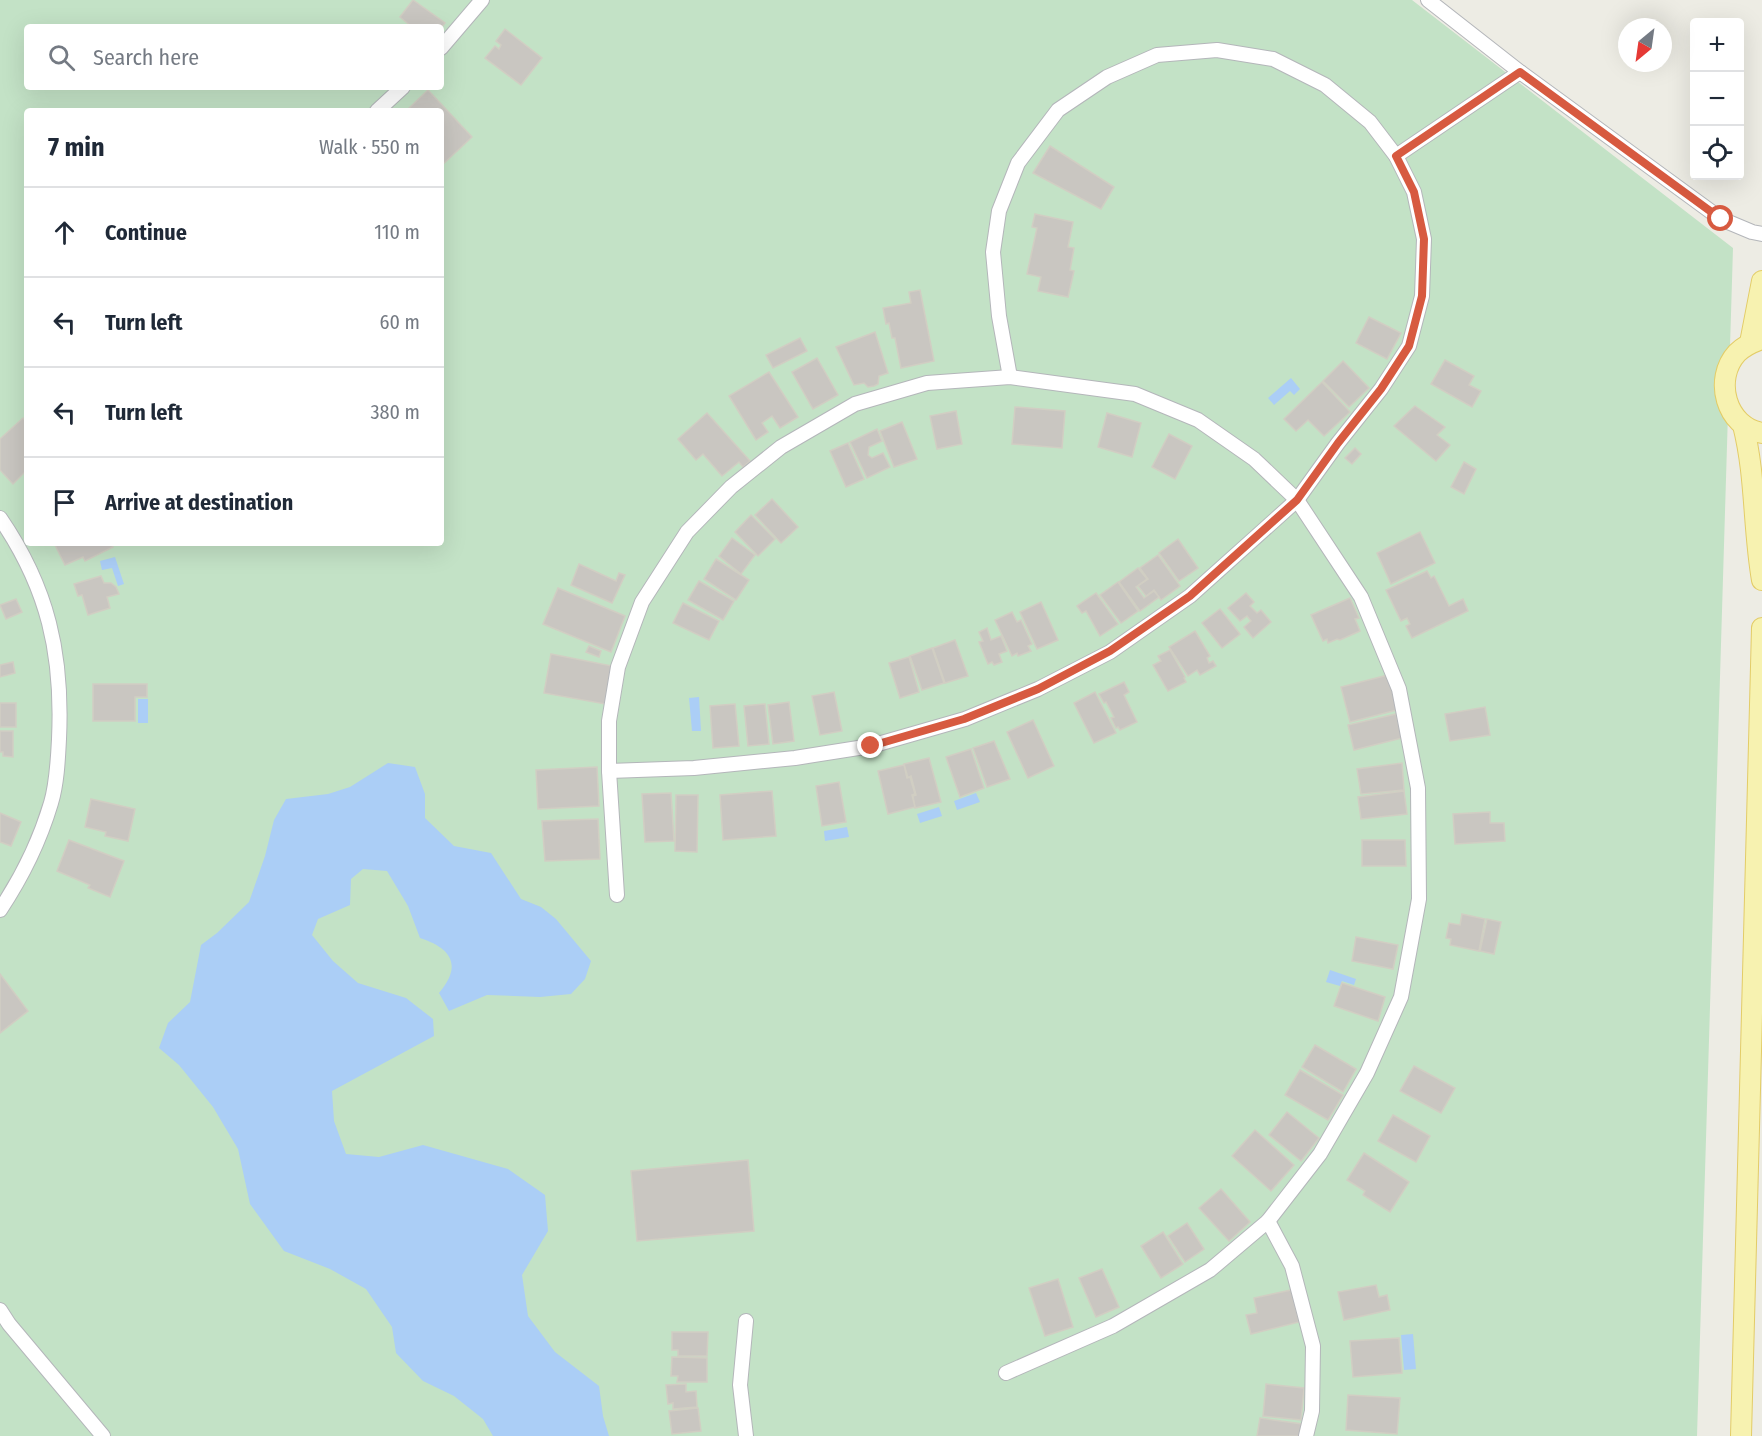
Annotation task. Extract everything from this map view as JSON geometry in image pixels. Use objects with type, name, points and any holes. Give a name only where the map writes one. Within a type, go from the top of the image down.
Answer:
[{"type":"main road","points":[[1762,280],[1756,341],[1737,353],[1728,366],[1724,382],[1725,398],[1732,412],[1743,424],[1762,433]]},
{"type":"main road","points":[[1743,424],[1754,489],[1756,545],[1762,580]]},
{"type":"main road","points":[[1741,1436],[1762,628]]},
{"type":"street","points":[[444,44],[482,0]]},
{"type":"street","points":[[1428,0],[1520,72],[1721,219],[1762,234]]},
{"type":"street","points":[[609,771],[694,768],[795,758],[871,746],[964,719],[1038,689],[1110,651],[1190,596],[1297,500],[1381,389],[1409,346],[1422,296],[1424,239],[1414,192],[1396,156],[1370,122],[1325,85],[1273,60],[1217,50],[1157,55],[1107,77],[1058,110],[1018,163],[999,211],[993,252],[999,316],[1010,377]]},
{"type":"street","points":[[1396,156],[1520,72]]},
{"type":"street","points":[[380,108],[400,90]]},
{"type":"street","points":[[617,895],[609,771],[609,721],[618,667],[642,602],[687,532],[731,487],[781,447],[855,404],[927,383],[1010,377],[1135,394],[1198,420],[1254,459],[1297,500],[1361,597],[1399,689],[1418,788],[1419,899],[1401,996],[1367,1073],[1320,1154],[1268,1221],[1210,1270],[1113,1326],[1006,1373]]},
{"type":"street","points":[[0,518],[19,545],[43,599],[54,639],[61,699],[58,754],[52,801],[38,839],[14,888],[0,910]]},
{"type":"street","points":[[1268,1221],[1292,1266],[1313,1347],[1312,1411],[1306,1436]]},
{"type":"street","points":[[0,1310],[9,1324],[103,1436]]},
{"type":"street","points":[[746,1321],[740,1385],[746,1436]]},
{"type":"green space","points":[[0,0],[1412,0],[1733,248],[1697,1436],[0,1436]]},
{"type":"water","points":[[1291,378],[1300,389],[1294,395],[1290,391],[1274,405],[1268,398]]},
{"type":"water","points":[[115,557],[124,584],[118,586],[112,568],[102,570],[100,561]]},
{"type":"water","points":[[699,697],[701,731],[692,731],[689,698]]},
{"type":"water","points":[[138,699],[148,699],[148,723],[138,723]]},
{"type":"water","points":[[388,763],[415,767],[425,794],[425,818],[454,846],[491,853],[521,899],[541,907],[556,919],[591,961],[585,979],[571,994],[540,997],[487,995],[449,1011],[439,993],[451,974],[452,966],[446,952],[420,938],[408,906],[387,871],[363,869],[351,879],[350,905],[318,919],[312,935],[333,961],[358,983],[406,998],[433,1019],[434,1036],[332,1091],[334,1121],[346,1154],[379,1157],[423,1145],[508,1169],[545,1195],[548,1231],[522,1275],[528,1316],[555,1352],[599,1386],[603,1416],[609,1436],[493,1436],[483,1419],[454,1396],[423,1381],[396,1353],[392,1327],[366,1289],[330,1269],[284,1251],[250,1204],[238,1149],[213,1107],[179,1065],[159,1048],[168,1023],[190,1002],[201,945],[249,902],[265,856],[274,820],[286,799],[328,794],[350,787]]},
{"type":"water","points":[[976,793],[980,802],[957,810],[954,801]]},
{"type":"water","points":[[939,807],[942,816],[920,823],[917,814]]},
{"type":"water","points":[[847,827],[849,837],[825,841],[824,831]]},
{"type":"water","points":[[1330,970],[1356,979],[1354,985],[1342,981],[1340,986],[1326,982]]},
{"type":"water","points":[[1413,1334],[1416,1369],[1404,1370],[1401,1335]]},
{"type":"building","points":[[413,0],[445,23],[408,24],[400,17]]},
{"type":"building","points":[[505,29],[542,58],[521,85],[485,58],[495,46],[499,49],[501,45],[496,41]]},
{"type":"building","points":[[428,90],[472,137],[444,163],[444,108],[409,108]]},
{"type":"building","points":[[1050,146],[1114,187],[1101,209],[1033,173]]},
{"type":"building","points":[[1035,214],[1073,222],[1068,247],[1074,248],[1070,270],[1074,271],[1068,297],[1038,291],[1041,277],[1027,274],[1037,228],[1032,227]]},
{"type":"building","points":[[920,290],[934,361],[901,368],[895,338],[892,338],[889,323],[886,324],[883,308],[911,303],[909,292]]},
{"type":"building","points":[[1369,317],[1401,333],[1387,359],[1356,343]]},
{"type":"building","points":[[875,332],[888,373],[879,376],[878,384],[874,386],[868,387],[864,383],[854,385],[836,347]]},
{"type":"building","points":[[800,338],[807,351],[773,368],[766,355]]},
{"type":"building","points":[[817,358],[838,395],[813,409],[792,372]]},
{"type":"building","points":[[1445,360],[1474,376],[1469,385],[1481,391],[1472,407],[1431,384]]},
{"type":"building","points":[[1343,361],[1369,388],[1349,407],[1323,381]]},
{"type":"building","points":[[769,372],[798,417],[780,428],[772,416],[762,423],[768,432],[756,440],[729,396]]},
{"type":"building","points":[[1322,382],[1350,412],[1324,436],[1308,420],[1296,431],[1284,419]]},
{"type":"building","points":[[1415,406],[1445,427],[1437,435],[1450,445],[1436,461],[1394,426]]},
{"type":"building","points":[[1015,407],[1065,411],[1062,448],[1012,444]]},
{"type":"building","points":[[956,411],[962,444],[937,449],[930,416]]},
{"type":"building","points":[[707,413],[750,461],[743,467],[739,462],[722,476],[703,454],[696,460],[678,439]]},
{"type":"building","points":[[1107,413],[1141,423],[1132,457],[1098,447]]},
{"type":"building","points":[[24,419],[24,473],[13,484],[0,470],[0,439]]},
{"type":"building","points":[[902,422],[917,459],[894,467],[880,431]]},
{"type":"building","points":[[877,429],[882,441],[869,447],[868,455],[872,458],[883,453],[890,467],[867,478],[850,442]]},
{"type":"building","points":[[1169,434],[1192,446],[1175,479],[1152,467]]},
{"type":"building","points":[[848,443],[864,479],[846,487],[830,451]]},
{"type":"building","points":[[1355,448],[1361,454],[1352,464],[1345,458]]},
{"type":"building","points":[[1464,462],[1476,469],[1464,494],[1451,487]]},
{"type":"building","points":[[772,499],[798,527],[781,543],[755,515]]},
{"type":"building","points":[[751,515],[775,539],[758,556],[735,532]]},
{"type":"building","points":[[1420,532],[1435,563],[1391,584],[1377,553]]},
{"type":"building","points":[[732,538],[755,555],[741,574],[719,556]]},
{"type":"building","points":[[1178,539],[1198,568],[1179,581],[1159,553]]},
{"type":"building","points":[[56,546],[113,547],[85,561],[83,557],[65,565]]},
{"type":"building","points":[[1158,555],[1180,586],[1161,600],[1154,590],[1146,596],[1138,586],[1148,579],[1140,568]]},
{"type":"building","points":[[716,559],[749,580],[736,600],[704,579]]},
{"type":"building","points":[[579,564],[616,581],[619,573],[625,575],[612,603],[571,585]]},
{"type":"building","points":[[1138,568],[1147,579],[1136,587],[1144,598],[1154,591],[1159,597],[1140,611],[1119,582]]},
{"type":"building","points":[[1427,571],[1431,578],[1434,576],[1449,606],[1463,599],[1468,611],[1412,638],[1406,626],[1410,624],[1407,618],[1401,621],[1386,590]]},
{"type":"building","points":[[101,576],[104,583],[111,583],[116,587],[119,594],[107,597],[110,608],[88,615],[82,595],[78,596],[74,584]]},
{"type":"building","points":[[699,581],[734,601],[723,620],[688,600]]},
{"type":"building","points":[[1118,582],[1138,611],[1121,623],[1100,595]]},
{"type":"building","points":[[558,588],[625,616],[611,652],[543,624]]},
{"type":"building","points":[[1096,593],[1118,624],[1100,636],[1086,611],[1082,613],[1077,606]]},
{"type":"building","points":[[1246,593],[1254,602],[1250,606],[1257,613],[1261,610],[1271,622],[1253,638],[1244,627],[1251,621],[1247,616],[1240,621],[1228,608]]},
{"type":"building","points":[[1350,598],[1359,618],[1355,619],[1360,631],[1340,640],[1328,643],[1327,639],[1323,641],[1311,615]]},
{"type":"building","points":[[16,599],[22,612],[6,619],[0,605]]},
{"type":"building","points":[[1041,602],[1058,640],[1037,649],[1020,612]]},
{"type":"building","points":[[683,603],[719,621],[709,640],[673,623]]},
{"type":"building","points":[[1220,609],[1240,634],[1222,648],[1202,623]]},
{"type":"building","points":[[1012,612],[1017,622],[1021,620],[1032,644],[1028,646],[1031,651],[1018,656],[1017,653],[1012,656],[995,620]]},
{"type":"building","points":[[987,628],[991,640],[1001,636],[1007,651],[999,654],[1002,662],[994,665],[992,662],[988,664],[979,642],[983,641],[979,632]]},
{"type":"building","points":[[1195,631],[1210,656],[1207,658],[1209,663],[1213,661],[1216,666],[1200,675],[1197,670],[1188,676],[1169,647]]},
{"type":"building","points":[[955,640],[968,676],[945,683],[933,648]]},
{"type":"building","points":[[589,646],[601,651],[599,657],[586,652]]},
{"type":"building","points":[[932,648],[944,683],[922,690],[910,656]]},
{"type":"building","points":[[1170,650],[1186,682],[1168,691],[1153,665],[1161,661],[1158,656]]},
{"type":"building","points":[[551,654],[612,666],[605,704],[544,693]]},
{"type":"building","points":[[909,657],[919,692],[900,698],[889,663]]},
{"type":"building","points":[[13,662],[15,673],[0,677],[0,665]]},
{"type":"building","points":[[1388,675],[1397,710],[1350,722],[1341,687]]},
{"type":"building","points":[[1124,682],[1129,692],[1124,695],[1137,722],[1120,730],[1116,728],[1111,718],[1114,717],[1099,694]]},
{"type":"building","points":[[93,684],[147,684],[147,697],[135,697],[135,721],[93,721]]},
{"type":"building","points":[[834,692],[842,731],[820,735],[812,696]]},
{"type":"building","points":[[1095,692],[1116,733],[1094,743],[1074,703]]},
{"type":"building","points":[[789,702],[794,741],[773,744],[768,705]]},
{"type":"building","points":[[0,703],[16,703],[16,727],[0,727]]},
{"type":"building","points":[[735,704],[739,746],[713,748],[710,706]]},
{"type":"building","points":[[765,704],[769,744],[748,746],[744,706]]},
{"type":"building","points":[[1485,707],[1490,735],[1450,741],[1445,714]]},
{"type":"building","points":[[1396,714],[1402,738],[1354,750],[1348,725]]},
{"type":"building","points":[[1033,720],[1054,766],[1028,778],[1007,732]]},
{"type":"building","points":[[0,731],[13,731],[13,757],[3,756],[3,752],[0,752]]},
{"type":"building","points":[[994,741],[1010,779],[987,787],[973,748]]},
{"type":"building","points":[[971,749],[984,788],[960,797],[946,757]]},
{"type":"building","points":[[929,758],[941,802],[915,808],[913,796],[916,795],[911,776],[908,778],[904,764]]},
{"type":"building","points":[[1402,763],[1404,790],[1361,794],[1357,769]]},
{"type":"building","points":[[904,765],[907,778],[910,777],[915,794],[912,795],[915,807],[888,814],[878,771]]},
{"type":"building","points":[[597,767],[599,806],[538,809],[536,770]]},
{"type":"building","points":[[839,782],[846,822],[822,826],[816,786]]},
{"type":"building","points":[[772,791],[776,836],[723,840],[720,795]]},
{"type":"building","points":[[1404,791],[1407,814],[1361,819],[1358,797]]},
{"type":"building","points":[[671,793],[674,841],[645,842],[642,794]]},
{"type":"building","points":[[676,795],[698,795],[697,852],[675,851]]},
{"type":"building","points":[[91,799],[135,809],[128,841],[105,836],[106,832],[85,827]]},
{"type":"building","points":[[1490,812],[1490,823],[1504,823],[1505,841],[1455,844],[1453,814]]},
{"type":"building","points":[[0,813],[21,822],[11,846],[0,842]]},
{"type":"building","points":[[598,819],[600,859],[545,861],[542,821]]},
{"type":"building","points":[[69,840],[124,861],[110,897],[88,888],[90,885],[57,871]]},
{"type":"building","points":[[1362,840],[1405,840],[1406,866],[1362,866]]},
{"type":"building","points":[[1462,914],[1485,919],[1479,951],[1450,945],[1451,939],[1446,938],[1449,923],[1460,925]]},
{"type":"building","points":[[1487,919],[1501,922],[1494,954],[1480,951]]},
{"type":"building","points":[[1356,937],[1398,945],[1393,969],[1352,961]]},
{"type":"building","points":[[0,974],[28,1011],[0,1033]]},
{"type":"building","points":[[1342,983],[1385,997],[1378,1021],[1334,1006]]},
{"type":"building","points":[[1315,1045],[1356,1069],[1343,1092],[1302,1067]]},
{"type":"building","points":[[1414,1066],[1455,1088],[1441,1113],[1400,1091]]},
{"type":"building","points":[[1300,1070],[1343,1095],[1328,1120],[1285,1095]]},
{"type":"building","points":[[1287,1112],[1319,1138],[1301,1161],[1269,1135]]},
{"type":"building","points":[[1393,1115],[1430,1136],[1416,1162],[1378,1141]]},
{"type":"building","points":[[1255,1130],[1294,1165],[1271,1191],[1232,1156]]},
{"type":"building","points":[[1364,1153],[1409,1182],[1390,1212],[1363,1195],[1365,1191],[1347,1180]]},
{"type":"building","points":[[748,1160],[754,1231],[637,1241],[631,1171]]},
{"type":"building","points":[[1221,1189],[1250,1222],[1229,1241],[1199,1208]]},
{"type":"building","points":[[1187,1223],[1204,1249],[1185,1262],[1168,1236]]},
{"type":"building","points":[[1163,1232],[1183,1264],[1161,1278],[1141,1246]]},
{"type":"building","points":[[1102,1269],[1119,1307],[1096,1317],[1079,1278]]},
{"type":"building","points":[[1058,1279],[1073,1327],[1045,1336],[1029,1288]]},
{"type":"building","points":[[1376,1285],[1379,1297],[1387,1295],[1390,1310],[1344,1320],[1338,1292]]},
{"type":"building","points":[[1291,1290],[1299,1322],[1251,1334],[1246,1315],[1257,1313],[1254,1298]]},
{"type":"building","points":[[672,1332],[708,1332],[707,1356],[678,1356],[678,1350],[672,1350]]},
{"type":"building","points":[[1399,1338],[1402,1373],[1353,1377],[1350,1341]]},
{"type":"building","points":[[672,1357],[707,1358],[707,1382],[677,1382],[678,1376],[671,1376]]},
{"type":"building","points":[[686,1384],[686,1392],[696,1391],[697,1407],[673,1409],[673,1403],[668,1404],[666,1385]]},
{"type":"building","points":[[1266,1384],[1304,1388],[1301,1420],[1263,1416]]},
{"type":"building","points":[[1348,1395],[1400,1398],[1397,1434],[1346,1430]]},
{"type":"building","points":[[698,1408],[701,1431],[672,1434],[669,1411]]},
{"type":"building","points":[[1260,1418],[1302,1424],[1300,1436],[1257,1436]]},
{"type":"route","points":[[871,746],[964,719],[1038,689],[1110,651],[1190,596],[1297,500],[1381,389],[1409,346],[1422,296],[1424,239],[1414,192],[1396,156],[1520,72],[1721,219]]}]
